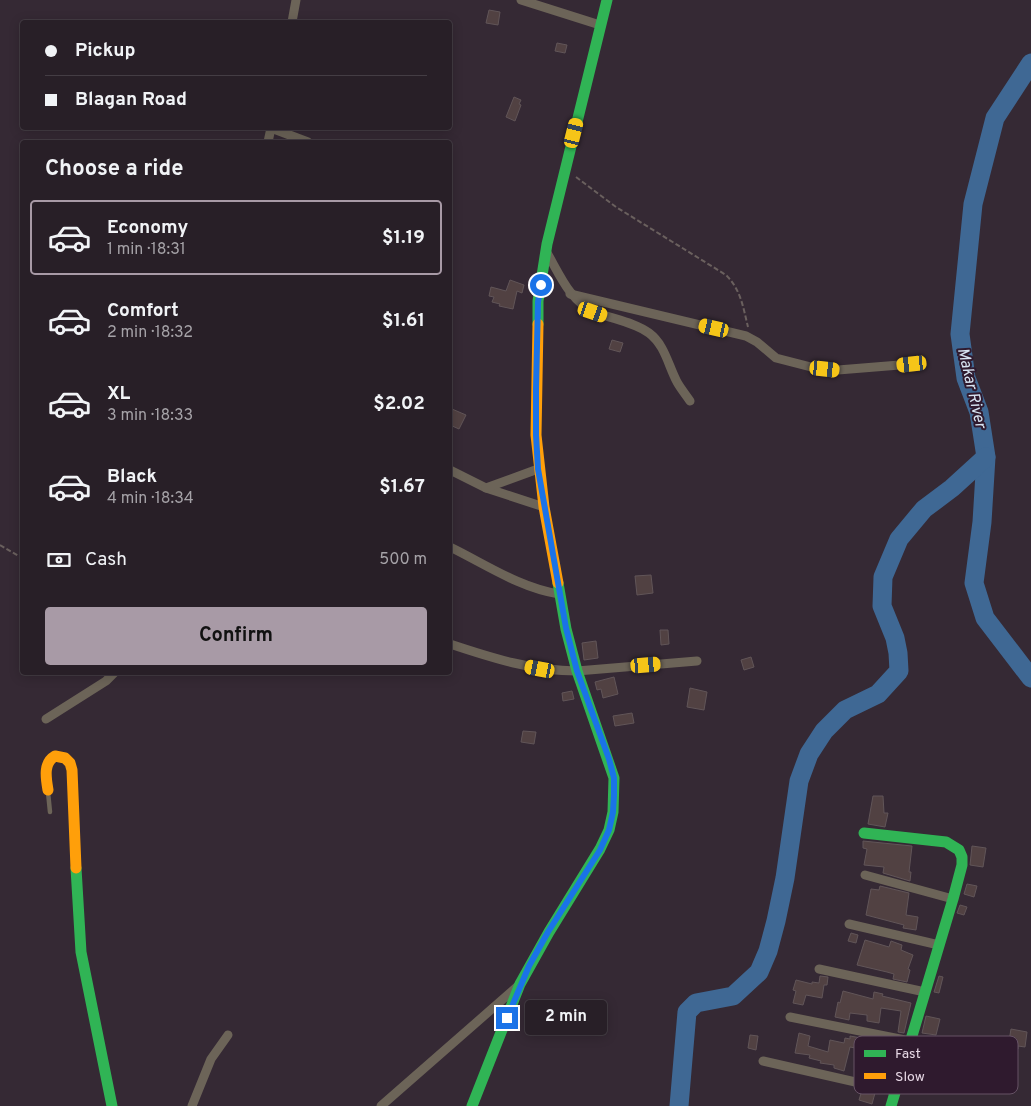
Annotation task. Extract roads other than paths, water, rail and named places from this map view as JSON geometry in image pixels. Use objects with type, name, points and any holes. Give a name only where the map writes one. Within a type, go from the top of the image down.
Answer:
[{"type":"street","points":[[292,20],[296,0]]},
{"type":"street","points":[[521,0],[600,25]]},
{"type":"street","points":[[472,1106],[520,984],[548,932],[600,850],[609,830],[613,812],[614,778],[577,671],[559,594],[538,469],[536,435],[538,302],[546,251],[607,0]]},
{"type":"street","points":[[276,130],[303,140]]},
{"type":"street","points":[[546,251],[570,294],[579,303],[593,312],[649,333],[659,344],[669,361],[677,382],[690,401]]},
{"type":"street","points":[[570,294],[746,336],[757,342],[776,358],[811,368],[838,370],[912,364]]},
{"type":"street","points":[[486,488],[538,469]]},
{"type":"street","points":[[452,471],[486,488],[544,507]]},
{"type":"street","points":[[452,548],[530,587],[544,592],[559,594]]},
{"type":"street","points":[[452,645],[513,664],[540,669],[577,671],[697,661]]},
{"type":"street","points":[[46,719],[106,681],[112,675]]},
{"type":"street","points":[[48,790],[46,771],[54,756],[61,756],[71,764],[81,952],[112,1106]]},
{"type":"street","points":[[864,833],[933,840],[953,846],[959,850],[962,865],[940,945],[912,1036]]},
{"type":"street","points":[[865,875],[953,900]]},
{"type":"street","points":[[849,924],[940,945]]},
{"type":"street","points":[[819,969],[925,992]]},
{"type":"street","points":[[381,1106],[520,984]]},
{"type":"street","points":[[790,1018],[884,1036]]},
{"type":"street","points":[[192,1106],[211,1059],[228,1035]]},
{"type":"street","points":[[763,1061],[854,1082]]},
{"type":"lane","points":[[48,790],[50,812]]},
{"type":"waterway","name":"Makar River","points":[[1031,63],[995,118],[973,204],[960,334],[966,378],[979,412],[986,457],[982,522],[974,583],[985,618],[1031,678]]},
{"type":"waterway","points":[[679,1106],[687,1012],[696,1003],[733,996],[759,972],[768,951],[785,878],[799,781],[809,754],[824,731],[845,710],[878,694],[899,671],[895,638],[882,606],[883,577],[899,539],[924,509],[952,488],[986,457]]}]
